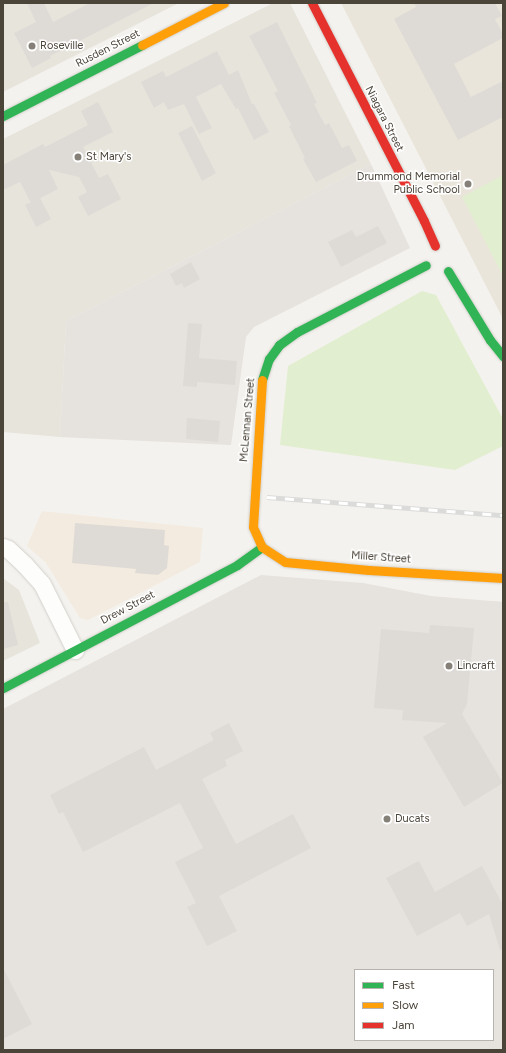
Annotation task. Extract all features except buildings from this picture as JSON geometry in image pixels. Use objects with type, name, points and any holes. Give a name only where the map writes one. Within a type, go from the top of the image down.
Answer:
[{"type":"street","name":"Rusden Street","points":[[3,116],[224,3]]},
{"type":"street","name":"Niagara Street","points":[[312,3],[424,221],[429,255]]},
{"type":"street","points":[[446,247],[429,255],[430,270],[442,274],[448,270],[454,261]]},
{"type":"street","name":"McLennan Street","points":[[262,547],[253,527],[253,504],[262,376],[269,359],[279,345],[297,332],[429,255]]},
{"type":"street","points":[[448,270],[490,340],[503,356]]},
{"type":"street","points":[[3,547],[8,549],[25,565],[42,584],[75,650]]},
{"type":"street","name":"Miller Street","points":[[262,547],[285,562],[370,570],[503,578]]},
{"type":"street","name":"Drew Street","points":[[3,688],[237,565],[262,547]]},
{"type":"shaded area","points":[[3,3],[179,3],[3,92]]},
{"type":"shaded area","points":[[273,3],[290,3],[371,164],[66,321],[60,437],[3,432],[3,139]]},
{"type":"shaded area","name":"Drummond Memorial Public School","points":[[341,3],[503,3],[503,319],[459,233]]},
{"type":"shaded area","points":[[371,164],[410,248],[254,327],[246,337],[231,445],[60,437],[66,321]]},
{"type":"shaded area","points":[[42,511],[203,528],[200,562],[88,620],[80,618],[46,563],[27,546]]},
{"type":"shaded area","points":[[261,575],[363,583],[431,596],[503,602],[503,1050],[3,1050],[3,709]]},
{"type":"shaded area","points":[[3,578],[19,590],[40,643],[3,661]]},
{"type":"shaded area","points":[[379,598],[428,601],[427,620],[378,615]]},
{"type":"shaded area","points":[[492,601],[503,602],[503,759],[493,765],[462,714],[487,697],[492,629],[433,625],[435,605],[489,611]]},
{"type":"green space","points":[[503,175],[503,276],[462,197]]},
{"type":"green space","points":[[422,291],[436,295],[503,419],[503,446],[455,470],[280,445],[288,366]]},
{"type":"railway","points":[[267,497],[503,515]]},
{"type":"traffic: fast","points":[[3,116],[142,45]]},
{"type":"traffic: fast","points":[[262,380],[269,359],[279,345],[297,332],[426,265]]},
{"type":"traffic: fast","points":[[448,271],[490,340],[503,356]]},
{"type":"traffic: fast","points":[[3,688],[237,565],[262,547]]},
{"type":"traffic: slow","points":[[142,45],[224,3]]},
{"type":"traffic: slow","points":[[262,380],[253,527],[262,547]]},
{"type":"traffic: slow","points":[[262,547],[285,562],[369,570],[503,578]]},
{"type":"traffic: jam","points":[[312,3],[424,221],[435,246]]},
{"type":"place","name":"Roseville","points":[[32,46]]},
{"type":"place","name":"St Mary's","points":[[78,157]]},
{"type":"place","name":"Drummond Memorial Public School","points":[[468,184]]},
{"type":"place","name":"Lincraft","points":[[449,666]]},
{"type":"place","name":"Ducats","points":[[387,819]]}]
